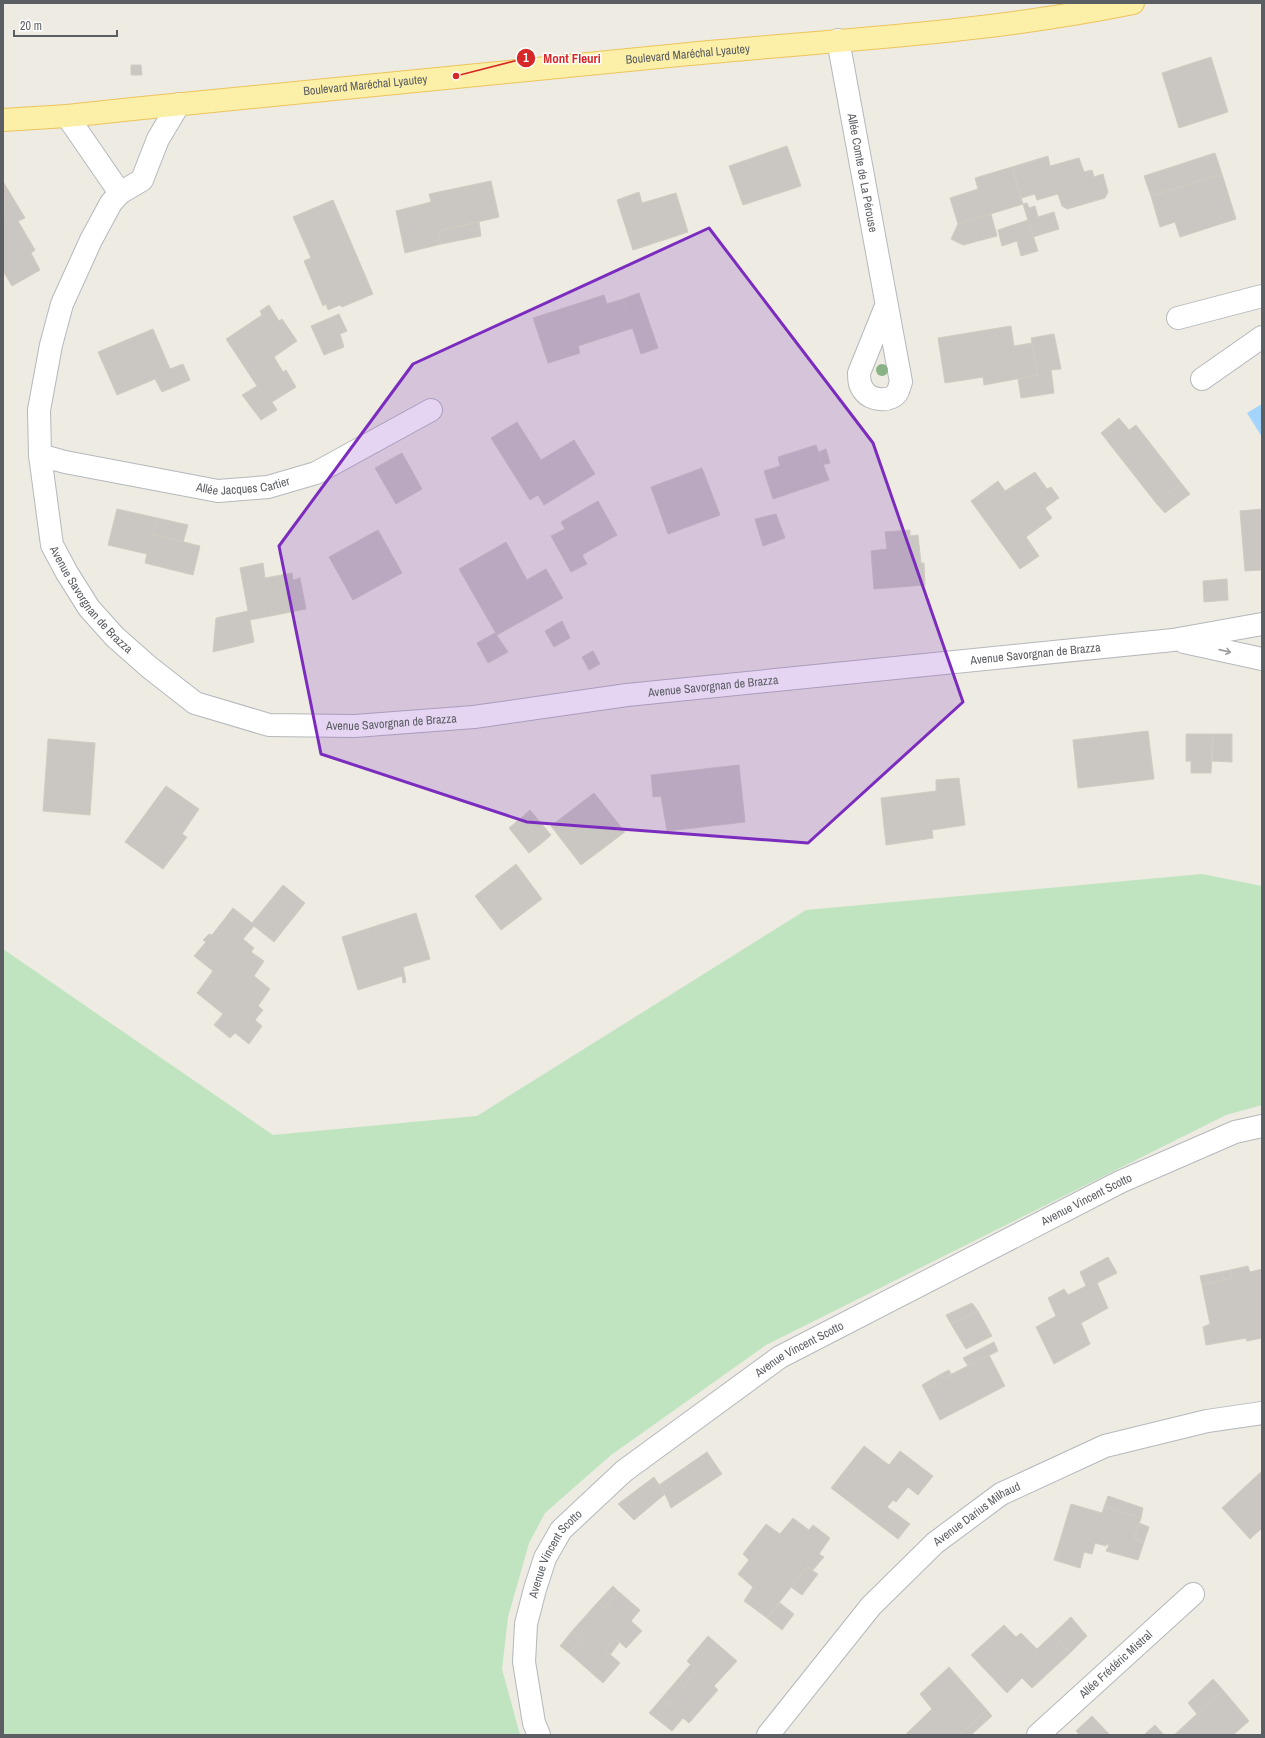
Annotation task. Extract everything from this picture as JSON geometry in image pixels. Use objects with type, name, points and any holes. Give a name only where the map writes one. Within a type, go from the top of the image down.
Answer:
[{"type":"main road","name":"Boulevard Maréchal Lyautey","points":[[3,120],[67,116],[456,76],[970,28],[1102,9],[1133,3]]},
{"type":"street","name":"Allée Comte de La Pérouse","points":[[838,40],[886,306]]},
{"type":"street","points":[[67,116],[120,193],[142,180],[158,139],[179,104]]},
{"type":"street","name":"Avenue Savorgnan de Brazza","points":[[120,193],[112,203],[91,240],[62,304],[51,345],[39,410],[40,455],[52,545],[89,608],[121,642],[195,703],[269,725],[355,726],[474,717],[627,695],[1173,640],[1262,624]]},
{"type":"street","points":[[1178,318],[1262,296]]},
{"type":"street","points":[[1202,379],[1262,337]]},
{"type":"street","name":"Allée Jacques Cartier","points":[[40,455],[65,462],[218,491],[268,487],[316,473],[431,410]]},
{"type":"street","name":"Avenue Savorgnan de Brazza","points":[[1173,640],[1262,659]]},
{"type":"street","name":"Avenue Vincent Scotto","points":[[539,1735],[534,1723],[524,1662],[526,1624],[535,1589],[545,1558],[561,1530],[624,1471],[780,1357],[1120,1182],[1235,1132],[1262,1126]]},
{"type":"street","name":"Avenue Darius Milhaud","points":[[768,1735],[871,1606],[935,1542],[1001,1494],[1105,1446],[1207,1421],[1262,1413]]},
{"type":"street","name":"Allée Frédéric Mistral","points":[[1038,1735],[1193,1594]]},
{"type":"highlighted area","points":[[709,228],[873,443],[963,702],[808,843],[527,822],[321,754],[279,546],[413,364]]},
{"type":"green space","points":[[1202,874],[1262,886],[1262,1105],[1226,1115],[766,1345],[611,1455],[545,1513],[529,1543],[508,1617],[502,1669],[520,1735],[3,1735],[3,949],[273,1135],[477,1116],[806,910]]},
{"type":"water","points":[[1262,404],[1262,437],[1247,413]]},
{"type":"building","points":[[1211,57],[1228,112],[1179,128],[1162,73]]},
{"type":"building","points":[[131,65],[141,65],[142,75],[131,75]]},
{"type":"building","points":[[787,146],[801,186],[743,205],[729,166]]},
{"type":"building","points":[[1215,153],[1222,174],[1151,196],[1144,176]]},
{"type":"building","points":[[1048,156],[1050,166],[1079,158],[1084,172],[1092,170],[1094,177],[1103,174],[1108,192],[1105,198],[1067,209],[1062,206],[1058,194],[1037,200],[1035,194],[1021,198],[1012,167]]},
{"type":"building","points":[[1012,167],[1023,204],[958,224],[950,198],[978,189],[975,178]]},
{"type":"building","points":[[1222,174],[1236,219],[1180,237],[1175,222],[1160,227],[1151,196]]},
{"type":"building","points":[[491,181],[499,217],[438,231],[441,244],[405,253],[396,211],[431,202],[429,194]]},
{"type":"building","points":[[4,183],[25,218],[18,221],[35,250],[31,253],[40,270],[12,286],[3,271]]},
{"type":"building","points":[[639,192],[642,203],[676,193],[688,232],[633,250],[617,200]]},
{"type":"building","points":[[333,200],[373,294],[342,307],[340,305],[328,310],[326,304],[323,306],[304,261],[311,258],[293,217]]},
{"type":"building","points":[[1027,203],[1029,208],[1035,206],[1038,217],[1054,212],[1059,229],[1033,237],[1023,204]]},
{"type":"building","points":[[991,214],[997,236],[963,245],[951,239],[958,224]]},
{"type":"building","points":[[1028,220],[1038,251],[1021,256],[1017,241],[1002,246],[998,230]]},
{"type":"building","points":[[479,222],[481,236],[441,244],[438,231]]},
{"type":"building","points":[[639,293],[658,348],[641,354],[623,299]]},
{"type":"building","points":[[604,295],[607,304],[623,299],[633,328],[578,346],[580,353],[548,363],[533,318]]},
{"type":"building","points":[[269,305],[279,321],[282,319],[297,341],[274,357],[283,372],[286,370],[296,387],[272,402],[277,410],[261,420],[242,395],[257,386],[226,339],[262,315],[260,311]]},
{"type":"building","points":[[339,314],[347,331],[340,334],[344,347],[324,355],[311,326]]},
{"type":"building","points":[[1011,326],[1014,346],[1032,343],[1038,375],[984,385],[983,377],[945,383],[938,338]]},
{"type":"building","points":[[153,329],[170,369],[183,364],[190,380],[162,392],[155,379],[117,395],[98,352]]},
{"type":"building","points":[[1054,334],[1061,369],[1051,370],[1054,393],[1021,398],[1018,379],[1038,375],[1031,338]]},
{"type":"building","points":[[1119,418],[1129,430],[1136,425],[1181,483],[1156,503],[1101,433]]},
{"type":"building","points":[[517,422],[541,460],[574,440],[595,474],[544,505],[538,495],[530,500],[491,438]]},
{"type":"building","points":[[816,445],[829,480],[773,499],[764,471],[780,466],[778,457]]},
{"type":"building","points":[[826,449],[830,463],[822,465],[819,452]]},
{"type":"building","points":[[402,453],[422,489],[396,504],[375,468]]},
{"type":"building","points":[[702,468],[720,515],[668,534],[651,487]]},
{"type":"building","points":[[1035,472],[1047,489],[1051,487],[1059,498],[1045,508],[1052,518],[1026,537],[1039,556],[1020,569],[971,501],[998,481],[1005,491]]},
{"type":"building","points":[[1181,483],[1190,494],[1165,513],[1156,503]]},
{"type":"building","points":[[598,501],[617,535],[582,555],[587,564],[571,572],[551,536],[565,529],[561,522]]},
{"type":"building","points":[[117,509],[157,518],[152,534],[200,546],[193,575],[145,563],[147,554],[108,545]]},
{"type":"building","points":[[1262,509],[1262,570],[1245,571],[1240,511]]},
{"type":"building","points":[[776,514],[785,538],[763,546],[755,519]]},
{"type":"building","points":[[157,518],[188,525],[183,542],[152,534]]},
{"type":"building","points":[[378,530],[402,573],[353,600],[329,557]]},
{"type":"building","points":[[910,530],[910,536],[918,535],[921,563],[924,563],[925,585],[874,589],[871,551],[887,549],[885,532]]},
{"type":"building","points":[[506,542],[527,580],[546,569],[563,598],[497,635],[459,569]]},
{"type":"building","points":[[263,563],[265,578],[292,573],[293,580],[300,578],[306,609],[250,620],[254,642],[213,652],[216,618],[248,611],[240,568]]},
{"type":"building","points":[[1227,579],[1228,600],[1204,602],[1203,581]]},
{"type":"building","points":[[562,621],[570,638],[554,647],[545,631]]},
{"type":"building","points":[[495,633],[508,652],[488,663],[477,643]]},
{"type":"building","points":[[593,651],[600,664],[589,670],[582,657]]},
{"type":"building","points":[[1148,731],[1154,779],[1078,788],[1073,740]]},
{"type":"building","points":[[1186,734],[1213,734],[1211,773],[1191,773],[1191,761],[1186,761]]},
{"type":"building","points":[[1213,734],[1232,734],[1232,762],[1212,761]]},
{"type":"building","points":[[48,739],[95,743],[90,815],[43,811]]},
{"type":"building","points":[[739,765],[745,822],[667,831],[661,796],[653,797],[651,775]]},
{"type":"building","points":[[959,778],[965,825],[932,830],[933,838],[886,845],[881,798],[936,791],[936,780]]},
{"type":"building","points":[[166,786],[199,809],[182,834],[187,837],[163,869],[125,842]]},
{"type":"building","points":[[594,793],[625,832],[581,865],[551,826]]},
{"type":"building","points":[[530,810],[551,835],[542,843],[521,818]]},
{"type":"building","points":[[521,818],[542,843],[529,853],[509,828]]},
{"type":"building","points":[[516,864],[542,899],[501,930],[475,896]]},
{"type":"building","points":[[283,885],[305,903],[274,942],[254,926],[243,939],[254,948],[251,952],[264,961],[254,976],[270,989],[258,1006],[263,1010],[255,1020],[262,1026],[249,1044],[235,1033],[230,1038],[214,1025],[223,1014],[197,993],[213,971],[194,956],[206,942],[203,940],[209,934],[212,935],[233,908],[252,923]]},
{"type":"building","points":[[416,913],[430,959],[403,967],[406,982],[403,983],[402,976],[358,990],[342,937]]},
{"type":"building","points":[[1108,1257],[1117,1273],[1097,1283],[1108,1308],[1081,1323],[1090,1344],[1054,1364],[1036,1327],[1056,1316],[1048,1298],[1064,1289],[1068,1295],[1086,1286],[1080,1272]]},
{"type":"building","points":[[1248,1266],[1250,1272],[1262,1269],[1262,1338],[1247,1341],[1246,1338],[1206,1345],[1203,1327],[1210,1324],[1202,1285],[1232,1278],[1230,1270]]},
{"type":"building","points":[[1230,1270],[1232,1278],[1202,1285],[1200,1276]]},
{"type":"building","points":[[972,1303],[978,1311],[951,1324],[946,1315]]},
{"type":"building","points":[[978,1311],[992,1336],[966,1349],[951,1324]]},
{"type":"building","points":[[994,1342],[998,1351],[968,1366],[963,1358]]},
{"type":"building","points":[[989,1355],[1005,1386],[940,1420],[924,1389],[936,1383],[934,1378],[941,1374],[944,1378]]},
{"type":"building","points":[[949,1370],[951,1374],[944,1378],[941,1374]]},
{"type":"building","points":[[934,1378],[936,1383],[924,1389],[922,1385]]},
{"type":"building","points":[[864,1446],[889,1465],[900,1451],[933,1476],[918,1495],[908,1487],[896,1502],[893,1500],[887,1507],[910,1524],[898,1539],[831,1488]]},
{"type":"building","points":[[707,1452],[722,1474],[671,1508],[659,1485]]},
{"type":"building","points":[[1262,1471],[1262,1528],[1250,1539],[1222,1508]]},
{"type":"building","points":[[654,1477],[665,1494],[634,1520],[618,1504]]},
{"type":"building","points":[[1108,1496],[1143,1508],[1141,1518],[1104,1507]]},
{"type":"building","points":[[1071,1504],[1102,1513],[1104,1507],[1141,1518],[1134,1539],[1144,1542],[1138,1560],[1106,1551],[1109,1545],[1106,1544],[1106,1546],[1095,1543],[1092,1554],[1084,1552],[1080,1568],[1054,1560]]},
{"type":"building","points":[[793,1518],[809,1530],[813,1525],[830,1538],[819,1554],[824,1557],[813,1570],[807,1567],[767,1618],[744,1601],[753,1587],[738,1574],[749,1560],[743,1554],[766,1524],[780,1534]]},
{"type":"building","points":[[1139,1523],[1149,1527],[1144,1542],[1134,1539]]},
{"type":"building","points":[[807,1567],[818,1574],[802,1595],[791,1587]]},
{"type":"building","points":[[613,1586],[618,1591],[605,1608],[598,1602]]},
{"type":"building","points":[[618,1591],[640,1610],[631,1621],[642,1631],[626,1648],[615,1638],[605,1650],[620,1663],[603,1683],[569,1653],[582,1639],[572,1631],[598,1602],[605,1608]]},
{"type":"building","points":[[780,1603],[794,1614],[782,1630],[767,1618]]},
{"type":"building","points":[[1071,1617],[1087,1636],[1070,1653],[1053,1634]]},
{"type":"building","points":[[1004,1625],[1016,1637],[1021,1633],[1037,1649],[1053,1634],[1070,1653],[1032,1688],[1022,1678],[1007,1693],[971,1655]]},
{"type":"building","points":[[572,1631],[582,1639],[569,1653],[560,1646]]},
{"type":"building","points":[[708,1636],[737,1661],[714,1686],[718,1690],[689,1723],[683,1718],[672,1731],[649,1713],[661,1699],[668,1705],[697,1671],[687,1661]]},
{"type":"building","points":[[615,1638],[619,1643],[610,1655],[605,1650]]},
{"type":"building","points":[[691,1664],[697,1671],[668,1705],[661,1699]]},
{"type":"building","points":[[949,1667],[987,1710],[960,1735],[907,1735],[906,1734],[932,1709],[920,1694]]},
{"type":"building","points":[[1213,1679],[1223,1690],[1197,1714],[1188,1703]]},
{"type":"building","points":[[1223,1690],[1249,1721],[1233,1735],[1174,1735]]},
{"type":"building","points":[[987,1710],[992,1716],[971,1735],[960,1735]]},
{"type":"building","points":[[1092,1716],[1110,1735],[1080,1735],[1076,1731]]},
{"type":"building","points":[[1155,1725],[1164,1735],[1144,1735],[1147,1732]]},
{"type":"place","name":"Mont Fleuri","points":[[456,76]]}]
